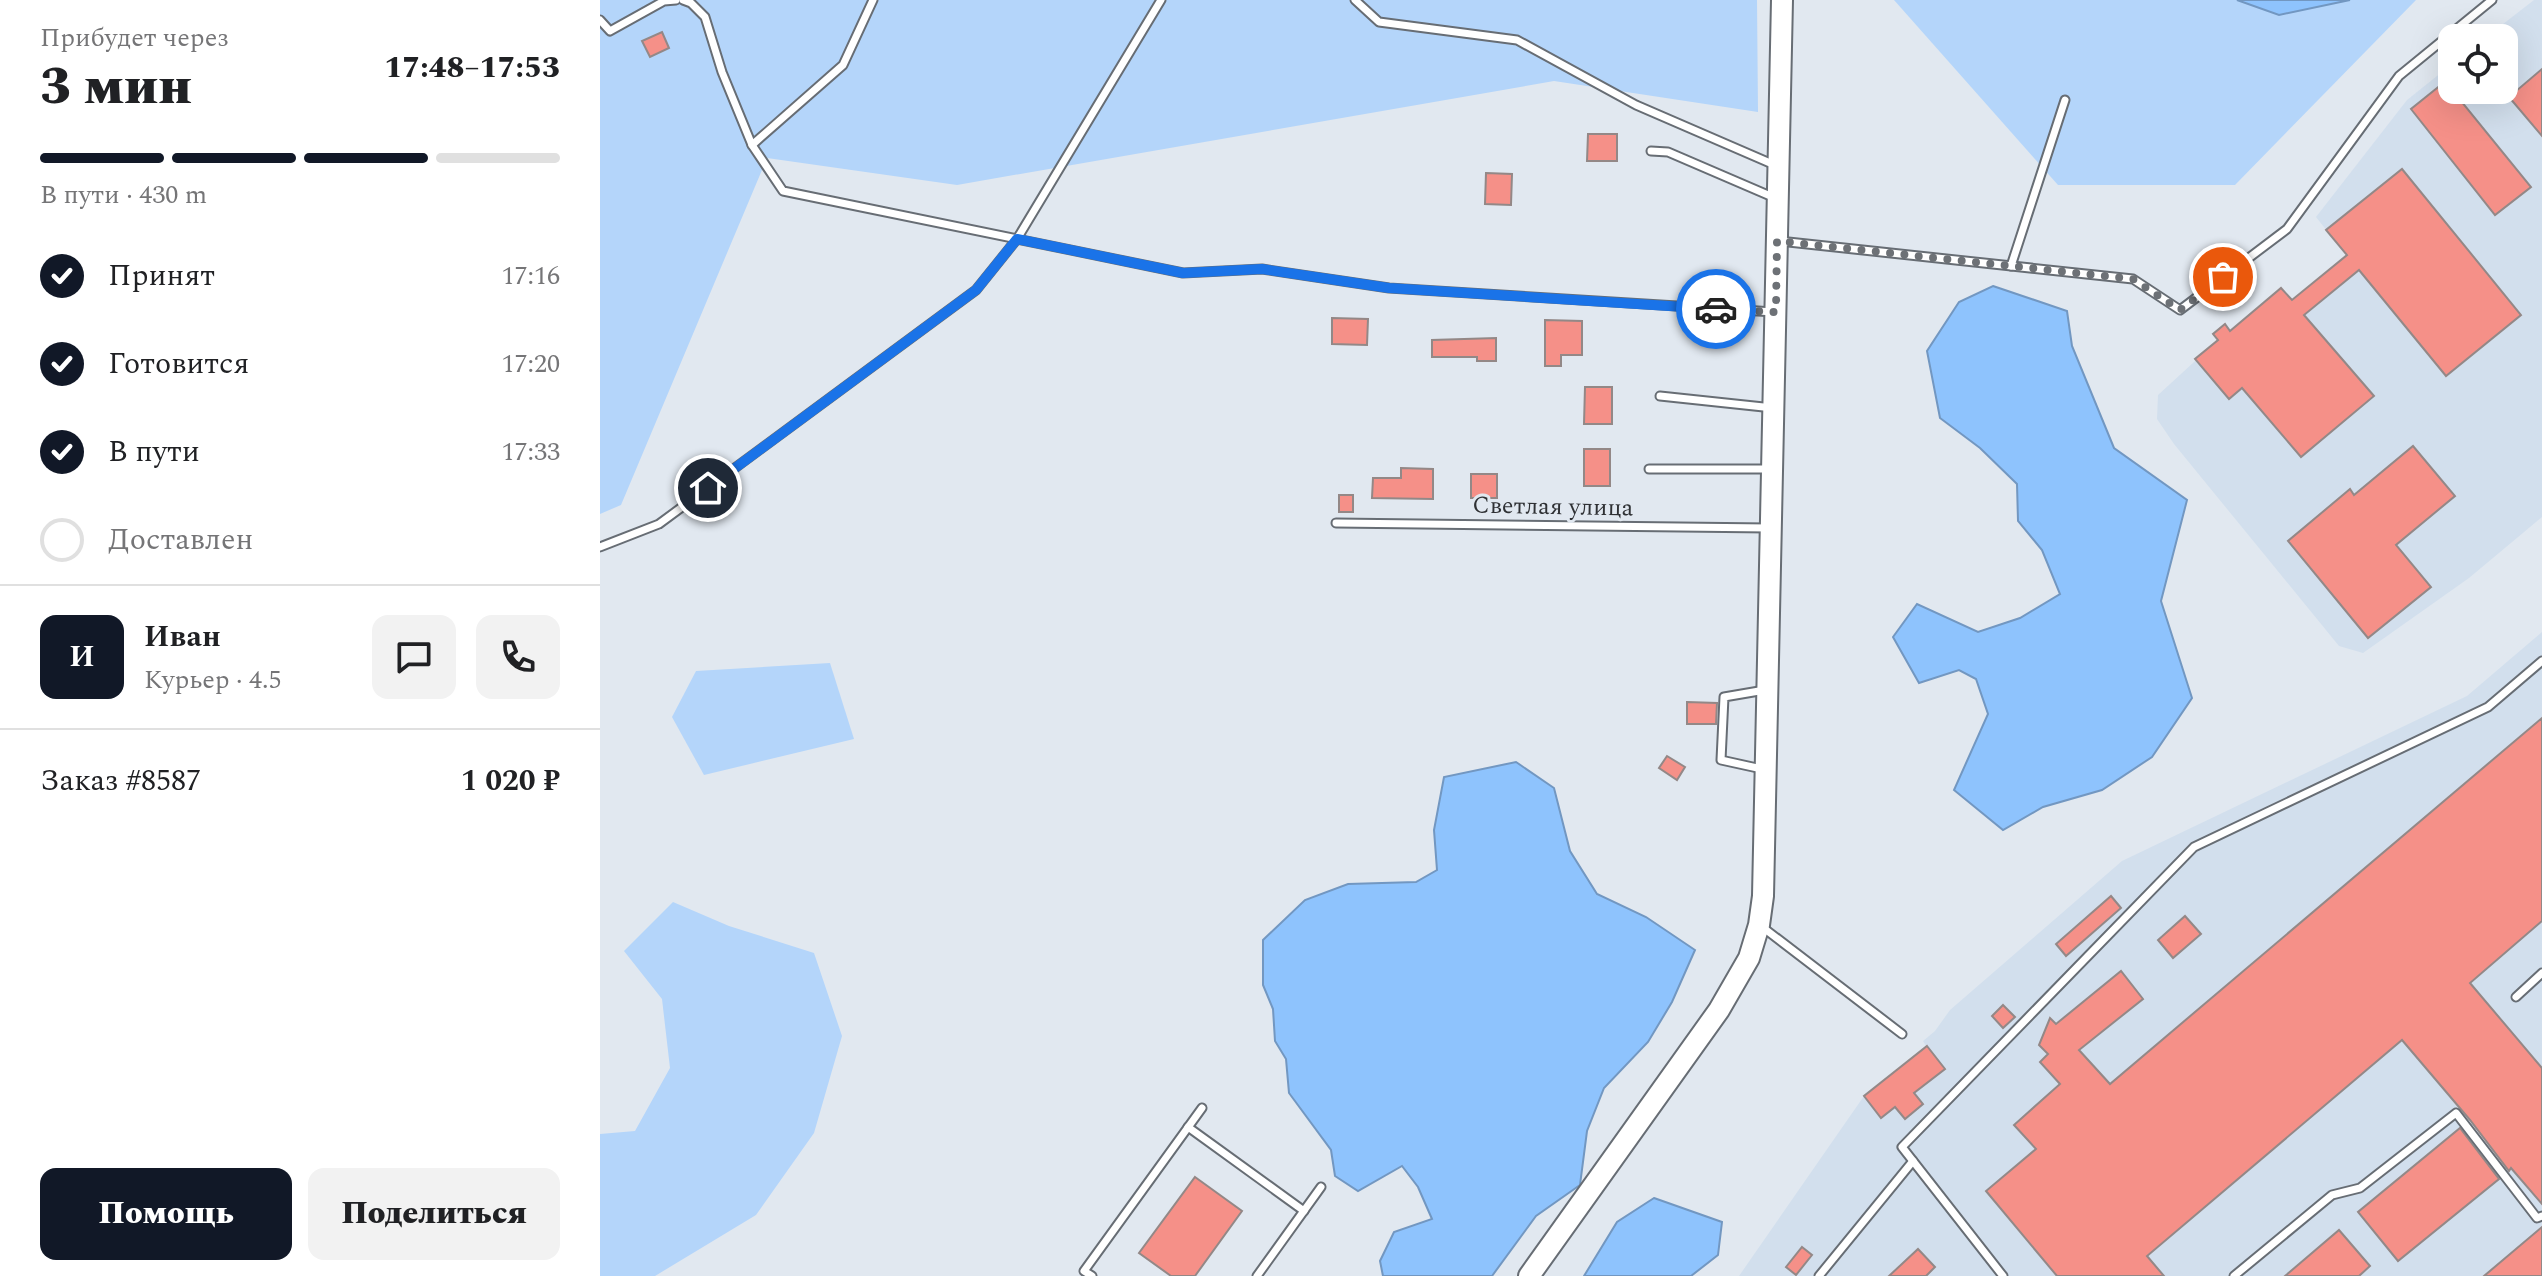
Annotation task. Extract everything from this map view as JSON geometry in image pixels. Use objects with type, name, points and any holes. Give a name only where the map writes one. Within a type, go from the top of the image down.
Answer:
[{"type":"main road","points":[[1529,1276],[1719,1010],[1749,958],[1759,925],[1763,896],[1782,0]]},
{"type":"lane","points":[[600,36],[664,1],[676,0]]},
{"type":"lane","points":[[683,0],[691,3],[705,17],[722,72],[752,145],[783,191],[1183,273],[1262,269],[1389,288],[1776,312]]},
{"type":"lane","points":[[752,145],[843,65],[873,0]]},
{"type":"lane","points":[[600,547],[659,524],[976,290],[1017,239],[1161,0]]},
{"type":"lane","points":[[1355,0],[1379,22],[1517,40],[1636,105],[1779,167]]},
{"type":"lane","points":[[1777,241],[2133,279],[2180,310],[2287,229],[2399,76],[2492,0]]},
{"type":"lane","points":[[600,20],[610,31]]},
{"type":"lane","points":[[2011,266],[2065,100]]},
{"type":"lane","points":[[1651,151],[1668,152],[1778,199]]},
{"type":"lane","points":[[1660,396],[1774,408]]},
{"type":"lane","points":[[1649,469],[1772,469]]},
{"type":"lane","name":"Светлая улица","points":[[1336,523],[1770,528]]},
{"type":"lane","points":[[2003,1276],[1902,1147],[2194,847],[2488,707],[2542,661]]},
{"type":"lane","points":[[1766,770],[1721,760],[1724,697],[1768,690]]},
{"type":"lane","points":[[1759,925],[1902,1034]]},
{"type":"lane","points":[[2516,997],[2542,973]]},
{"type":"lane","points":[[1092,1276],[1084,1271],[1202,1108]]},
{"type":"lane","points":[[2234,1276],[2332,1195],[2360,1188],[2456,1113],[2537,1218],[2542,1216]]},
{"type":"lane","points":[[1188,1127],[1304,1211]]},
{"type":"lane","points":[[1819,1276],[1913,1161]]},
{"type":"lane","points":[[1257,1276],[1321,1187]]},
{"type":"shaded area","points":[[600,0],[1757,0],[1758,112],[1554,81],[957,185],[767,158],[621,505],[600,514]]},
{"type":"shaded area","points":[[1894,0],[2416,0],[2235,185],[2058,185]]},
{"type":"shaded area","points":[[2237,0],[2350,0],[2279,15]]},
{"type":"shaded area","points":[[2534,0],[2542,0],[2542,517],[2469,578],[2363,653],[2339,646],[2174,444],[2157,419],[2158,395],[2218,340],[2225,324],[2231,330],[2281,288],[2293,300],[2347,256],[2316,217],[2407,100],[2438,75],[2438,104],[2518,104],[2518,24],[2503,24]]},
{"type":"shaded area","points":[[1993,286],[2067,311],[2072,346],[2114,448],[2187,500],[2161,601],[2192,698],[2152,757],[2102,790],[2043,807],[2003,830],[1954,790],[1988,714],[1976,679],[1959,670],[1919,683],[1893,637],[1917,604],[1978,632],[2020,618],[2060,594],[2042,550],[2018,521],[2017,484],[1980,448],[1940,418],[1927,351],[1959,302]]},
{"type":"shaded area","points":[[2542,632],[2542,1276],[1739,1276],[1864,1096],[1926,1046],[1923,1041],[1935,1031],[1950,1010],[2122,861],[2467,696]]},
{"type":"shaded area","points":[[830,663],[854,739],[704,775],[672,717],[696,671]]},
{"type":"shaded area","points":[[1516,762],[1554,788],[1570,851],[1597,894],[1646,917],[1695,950],[1672,1002],[1648,1042],[1604,1088],[1587,1131],[1580,1185],[1536,1216],[1492,1276],[1383,1276],[1380,1261],[1394,1232],[1432,1219],[1418,1187],[1402,1166],[1358,1191],[1335,1176],[1331,1150],[1289,1093],[1286,1059],[1275,1041],[1273,1009],[1263,985],[1263,940],[1305,900],[1348,884],[1416,882],[1437,870],[1434,830],[1444,777]]},
{"type":"shaded area","points":[[673,902],[729,926],[814,953],[842,1036],[814,1133],[756,1215],[655,1276],[600,1276],[600,1134],[635,1131],[670,1068],[662,999],[624,951]]},
{"type":"shaded area","points":[[1654,1198],[1722,1222],[1718,1255],[1691,1276],[1584,1276],[1617,1222]]},
{"type":"building","points":[[662,32],[669,48],[650,57],[642,41]]},
{"type":"building","points":[[2542,69],[2542,136],[2515,104],[2518,104],[2518,89]]},
{"type":"building","points":[[2438,87],[2438,104],[2463,104],[2531,187],[2495,215],[2411,109]]},
{"type":"building","points":[[1588,134],[1617,134],[1617,161],[1587,161]]},
{"type":"building","points":[[2402,169],[2521,315],[2446,376],[2359,270],[2304,315],[2374,396],[2301,457],[2242,388],[2229,399],[2195,359],[2218,340],[2213,334],[2225,324],[2230,331],[2281,288],[2292,300],[2347,255],[2326,230]]},
{"type":"building","points":[[1486,173],[1512,174],[1511,205],[1485,204]]},
{"type":"building","points":[[1332,318],[1368,319],[1367,345],[1332,344]]},
{"type":"building","points":[[1545,320],[1582,321],[1582,355],[1561,355],[1561,366],[1545,366]]},
{"type":"building","points":[[1496,338],[1496,361],[1477,361],[1477,357],[1432,357],[1432,340]]},
{"type":"building","points":[[1585,387],[1612,387],[1612,424],[1584,424]]},
{"type":"building","points":[[2413,446],[2455,496],[2396,545],[2431,587],[2368,638],[2288,541],[2350,489],[2354,495]]},
{"type":"building","points":[[1584,449],[1610,449],[1610,486],[1584,486]]},
{"type":"building","points":[[1401,468],[1433,469],[1433,499],[1372,498],[1373,478],[1401,478]]},
{"type":"building","points":[[1471,474],[1497,474],[1497,498],[1471,498]]},
{"type":"building","points":[[1339,495],[1353,495],[1353,512],[1339,512]]},
{"type":"building","points":[[1687,702],[1717,703],[1716,724],[1687,724]]},
{"type":"building","points":[[2542,718],[2542,921],[2470,983],[2542,1068],[2542,1204],[2511,1168],[2509,1171],[2402,1040],[2147,1256],[2164,1276],[2057,1276],[1986,1191],[2036,1149],[2014,1125],[2060,1084],[2040,1062],[2048,1054],[2039,1045],[2050,1018],[2056,1024],[2121,971],[2143,999],[2079,1050],[2110,1084]]},
{"type":"building","points":[[1667,756],[1685,767],[1677,780],[1659,768]]},
{"type":"building","points":[[2111,896],[2121,908],[2066,956],[2056,944]]},
{"type":"building","points":[[2185,916],[2201,934],[2173,958],[2158,940]]},
{"type":"building","points":[[2003,1005],[2015,1017],[2003,1028],[1992,1016]]},
{"type":"building","points":[[1927,1046],[1945,1069],[1914,1093],[1923,1104],[1905,1119],[1895,1107],[1881,1118],[1864,1096]]},
{"type":"building","points":[[2460,1128],[2499,1179],[2398,1261],[2358,1212]]},
{"type":"building","points":[[1195,1177],[1242,1211],[1195,1276],[1171,1276],[1139,1253]]},
{"type":"building","points":[[2542,1227],[2542,1276],[2484,1276]]},
{"type":"building","points":[[2339,1230],[2370,1266],[2359,1276],[2285,1276]]},
{"type":"building","points":[[1802,1247],[1812,1255],[1796,1275],[1786,1267]]},
{"type":"building","points":[[1918,1249],[1935,1267],[1926,1276],[1889,1276]]},
{"type":"way so far","points":[[1716,309],[1776,312],[1777,241],[2133,279],[2180,310],[2223,277]]},
{"type":"route","points":[[708,488],[976,290],[1017,239],[1183,273],[1262,269],[1389,288],[1716,309]]}]
